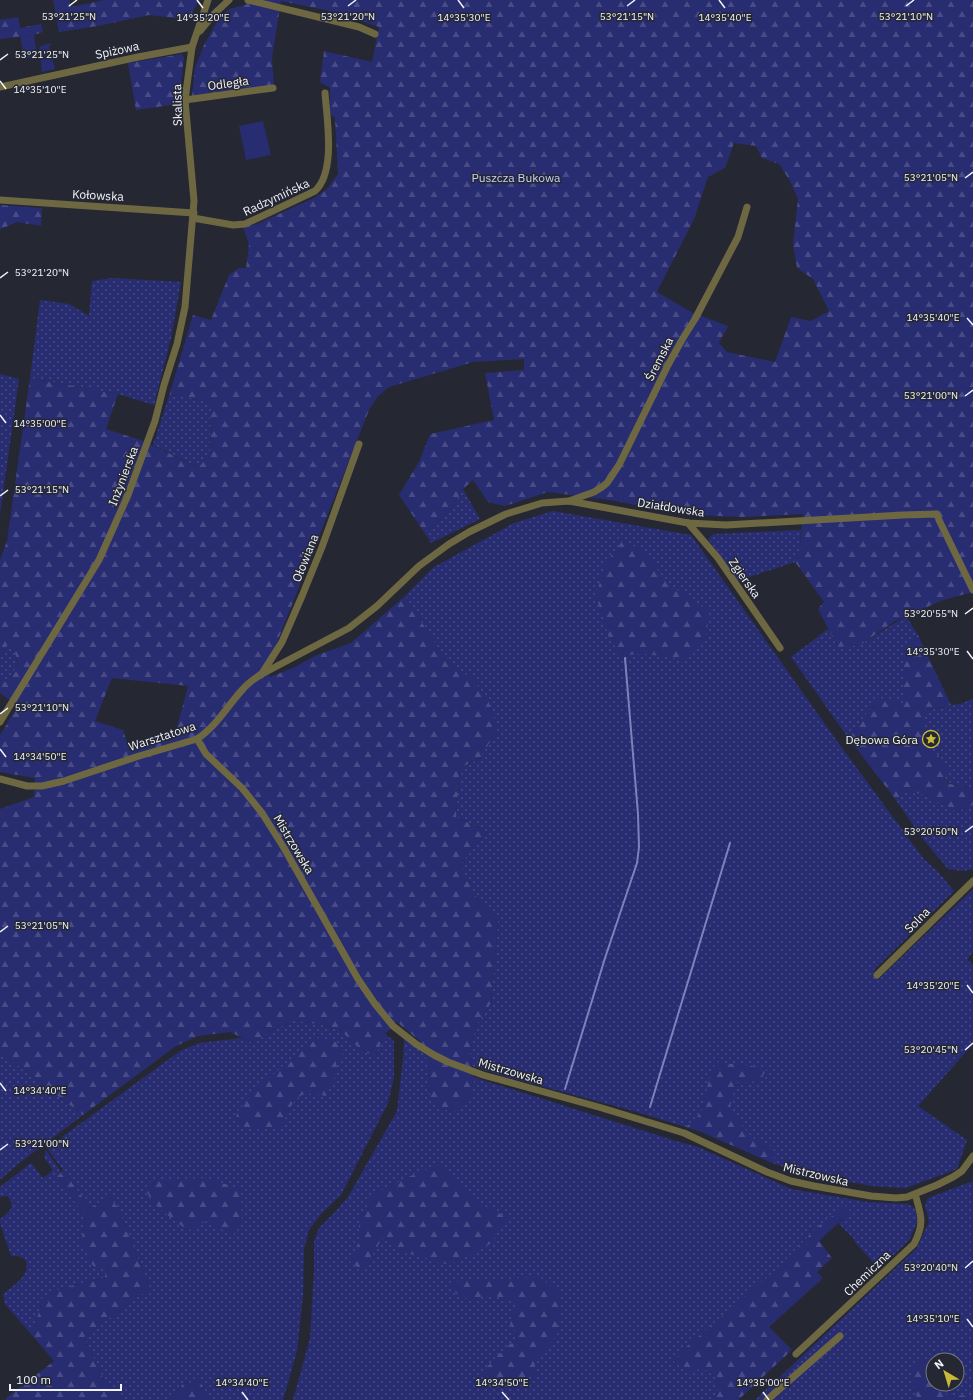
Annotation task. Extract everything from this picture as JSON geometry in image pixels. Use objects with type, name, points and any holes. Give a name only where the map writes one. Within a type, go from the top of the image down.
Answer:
[{"type":"street","name":"Skalista","points":[[194,215],[185,100],[192,47],[208,0]]},
{"type":"street","points":[[192,47],[206,23],[229,0]]},
{"type":"street","points":[[248,0],[359,27],[374,34]]},
{"type":"street","name":"Spiżowa","points":[[0,87],[138,57],[192,47]]},
{"type":"street","name":"Odległa","points":[[185,100],[273,88]]},
{"type":"street","name":"Radzymińska","points":[[194,215],[233,225],[245,224],[315,192],[323,182],[328,165],[325,93]]},
{"type":"street","name":"Kołowska","points":[[0,200],[194,215]]},
{"type":"street","name":"Śremska","points":[[569,501],[594,492],[607,483],[620,465],[668,366],[695,319],[738,237],[747,207]]},
{"type":"street","name":"Inżynierska","points":[[0,722],[99,560],[118,520],[139,466],[155,421],[164,385],[177,344],[185,307],[194,215]]},
{"type":"street","name":"Ołowiana","points":[[260,675],[282,642],[302,596],[322,547],[359,444]]},
{"type":"street","name":"Działdowska","points":[[419,566],[449,544],[475,529],[506,514],[542,503],[569,501],[688,523],[726,525],[903,514],[937,514],[973,590]]},
{"type":"street","name":"Zgierska","points":[[688,523],[718,558],[780,648]]},
{"type":"street","name":"Warsztatowa","points":[[0,779],[27,786],[42,786],[64,781],[139,756],[197,739],[211,727],[243,688],[260,675],[349,628],[377,606],[419,566]]},
{"type":"street","name":"Mistrzowska","points":[[197,739],[206,754],[242,788],[262,813],[281,842],[366,992],[393,1026],[416,1044],[448,1062],[483,1075],[684,1132],[749,1164],[791,1181],[871,1196],[896,1198],[915,1194],[946,1181],[962,1171],[973,1156]]},
{"type":"street","name":"Solna","points":[[877,975],[973,881]]},
{"type":"street","name":"Chemiczna","points":[[796,1354],[914,1244],[921,1224],[915,1194]]},
{"type":"street","points":[[767,1400],[840,1336]]},
{"type":"green space","points":[[53,0],[69,0],[71,7],[104,0],[199,0],[190,17],[184,19],[149,15],[98,26],[59,32]]},
{"type":"green space","name":"Puszcza Bukowa","points":[[247,0],[973,0],[973,594],[969,593],[943,600],[895,621],[860,645],[838,647],[818,609],[824,602],[795,562],[800,548],[803,514],[743,517],[691,515],[609,500],[548,492],[505,506],[488,502],[473,480],[463,489],[450,512],[424,532],[399,495],[420,460],[430,434],[494,420],[485,373],[524,370],[524,359],[473,362],[389,387],[378,396],[369,410],[278,640],[267,662],[270,677],[293,668],[317,655],[351,643],[405,596],[447,662],[473,679],[488,700],[498,729],[480,758],[460,768],[456,817],[487,832],[460,865],[476,897],[498,922],[491,1003],[476,1025],[470,1053],[474,1083],[472,1094],[453,1111],[437,1108],[430,1095],[429,1066],[421,1042],[397,1022],[385,1034],[376,1055],[363,1052],[338,1028],[295,1020],[269,1032],[253,1043],[230,1032],[198,1036],[176,1046],[83,1115],[0,1052],[0,809],[34,797],[35,778],[0,772],[0,735],[18,706],[0,693],[0,680],[3,682],[9,679],[17,666],[18,661],[12,646],[9,643],[0,657],[0,560],[7,541],[30,378],[118,394],[106,429],[143,441],[198,467],[210,456],[211,403],[170,393],[193,315],[211,320],[229,275],[239,268],[246,268],[249,244],[243,227],[257,224],[316,197],[327,189],[338,174],[335,118],[330,114],[330,88],[320,82],[324,51],[372,62],[379,27],[335,12],[281,1],[272,57],[274,86],[192,96],[195,68],[204,45],[219,18],[229,9],[246,5]],"holes":[[[734,143],[756,146],[762,158],[779,164],[790,181],[798,199],[793,244],[797,268],[813,279],[829,311],[811,321],[791,317],[775,362],[727,352],[719,343],[728,326],[693,313],[657,292],[694,219],[708,177],[725,168]],[[112,678],[188,686],[175,735],[130,751],[123,730],[95,721]]]},
{"type":"green space","points":[[18,17],[20,28],[41,24],[43,32],[34,35],[0,39],[0,20]]},
{"type":"green space","points":[[34,35],[37,54],[24,59],[20,36]]},
{"type":"green space","points":[[51,43],[49,46],[55,69],[42,72],[39,48]]},
{"type":"green space","points":[[182,54],[184,58],[178,104],[136,110],[128,63]]},
{"type":"green space","points":[[263,121],[271,155],[246,160],[239,126]]},
{"type":"green space","points":[[0,205],[42,208],[41,226],[17,222],[1,229],[0,231]]},
{"type":"green space","points":[[112,278],[181,282],[171,338],[154,405],[118,394],[30,378],[40,300],[69,304],[89,316],[92,281]]},
{"type":"green space","points":[[0,374],[19,379],[0,514]]},
{"type":"green space","points":[[170,393],[211,403],[210,456],[198,467],[153,445]]},
{"type":"green space","points":[[463,489],[480,519],[431,543],[424,532],[450,512]]},
{"type":"green space","points":[[553,511],[691,535],[842,748],[923,858],[940,874],[954,891],[873,971],[879,979],[973,889],[973,952],[967,959],[973,965],[973,1044],[918,1106],[967,1140],[957,1169],[906,1188],[871,1186],[807,1174],[775,1164],[699,1131],[472,1066],[470,1053],[476,1025],[491,1003],[498,922],[476,897],[460,865],[487,832],[456,817],[460,768],[481,758],[472,679],[447,662],[405,596],[434,567],[514,523]]},
{"type":"green space","points":[[801,530],[800,548],[795,562],[737,581],[708,539],[713,534]]},
{"type":"green space","points":[[623,540],[646,553],[667,583],[709,611],[706,638],[682,659],[645,654],[621,655],[609,638],[596,596],[604,566]]},
{"type":"green space","points":[[906,616],[918,635],[904,652],[904,704],[862,719],[849,739],[791,657],[828,629],[838,647],[860,645]]},
{"type":"green space","points":[[918,635],[951,705],[924,711],[924,729],[928,748],[941,758],[948,770],[944,778],[950,784],[971,787],[973,790],[973,805],[958,811],[950,809],[926,795],[906,791],[896,800],[849,739],[862,719],[879,698],[904,703],[904,652]]},
{"type":"green space","points":[[9,643],[12,646],[18,661],[17,666],[9,679],[3,682],[0,680],[0,657]]},
{"type":"green space","points":[[973,698],[973,790],[971,787],[955,785],[947,781],[945,778],[941,758],[928,748],[924,729],[924,711],[963,703]]},
{"type":"green space","points":[[906,791],[926,795],[951,809],[958,811],[973,805],[973,869],[963,871],[948,869],[922,838],[896,800]]},
{"type":"green space","points":[[295,1020],[338,1028],[363,1052],[376,1054],[385,1034],[394,1041],[394,1077],[388,1103],[341,1195],[321,1214],[309,1230],[304,1249],[303,1295],[297,1351],[283,1400],[210,1400],[200,1381],[183,1384],[170,1400],[124,1400],[103,1379],[84,1337],[150,1288],[118,1208],[110,1197],[90,1208],[47,1148],[180,1051],[199,1043],[242,1038],[253,1043],[269,1032]]},
{"type":"green space","points":[[320,1037],[337,1042],[344,1051],[336,1064],[339,1071],[328,1087],[326,1096],[307,1094],[296,1099],[280,1127],[251,1129],[236,1123],[237,1112],[260,1086],[308,1044]]},
{"type":"green space","points":[[404,1039],[426,1055],[429,1066],[430,1095],[438,1108],[453,1111],[472,1094],[473,1077],[698,1147],[791,1189],[868,1202],[908,1204],[915,1209],[918,1221],[909,1240],[879,1269],[854,1241],[855,1240],[838,1223],[844,1219],[817,1227],[777,1269],[685,1348],[674,1362],[703,1368],[716,1377],[718,1392],[714,1400],[293,1400],[310,1338],[314,1241],[319,1228],[348,1197],[397,1111]]},
{"type":"green space","points":[[0,1052],[83,1115],[18,1164],[0,1180]]},
{"type":"green space","points":[[716,1062],[767,1068],[759,1083],[737,1082],[730,1106],[742,1126],[755,1140],[773,1147],[775,1164],[699,1131],[686,1127],[701,1113],[709,1080]]},
{"type":"green space","points":[[46,1150],[61,1172],[57,1177],[86,1217],[81,1243],[109,1269],[104,1278],[63,1288],[43,1297],[34,1329],[30,1333],[5,1304],[3,1294],[21,1279],[27,1265],[25,1259],[18,1256],[11,1256],[0,1219],[9,1212],[12,1206],[7,1196],[0,1197],[0,1187],[31,1163],[43,1178],[53,1170],[44,1157]]},
{"type":"green space","points":[[439,1165],[475,1200],[508,1218],[490,1244],[456,1262],[442,1264],[423,1257],[400,1252],[383,1237],[363,1271],[350,1262],[359,1241],[359,1218],[375,1193],[419,1172]]},
{"type":"green space","points":[[63,1170],[90,1208],[110,1197],[118,1208],[150,1288],[84,1337],[103,1379],[124,1400],[6,1400],[6,1398],[54,1361],[30,1333],[34,1329],[43,1297],[63,1288],[104,1278],[109,1269],[93,1266],[81,1243],[86,1217],[57,1177]]},
{"type":"green space","points":[[207,1178],[241,1189],[242,1225],[233,1235],[206,1221],[188,1231],[155,1204],[147,1191],[147,1182]]},
{"type":"green space","points":[[973,1181],[973,1400],[755,1400],[917,1248],[929,1222],[925,1205],[928,1198]]},
{"type":"green space","points":[[846,1206],[850,1208],[849,1213],[819,1241],[832,1258],[817,1272],[823,1278],[769,1327],[792,1350],[738,1400],[714,1400],[718,1392],[716,1377],[703,1368],[691,1372],[674,1362],[685,1348],[777,1269],[817,1227]]},
{"type":"green space","points":[[540,1277],[561,1294],[557,1335],[534,1361],[537,1375],[487,1385],[484,1370],[504,1349],[518,1338],[510,1324],[517,1303],[490,1294],[470,1300],[455,1293],[450,1282]]},
{"type":"green space","points":[[922,1358],[925,1359],[925,1392],[945,1392],[947,1396],[973,1395],[973,1400],[918,1400],[912,1378],[914,1368]]},
{"type":"green space","points":[[200,1381],[210,1400],[170,1400],[183,1384]]},
{"type":"waterway","points":[[565,1089],[605,958],[637,863],[639,847],[638,814],[625,658]]},
{"type":"waterway","points":[[650,1107],[730,843]]},
{"type":"place","name":"Dębowa Góra","points":[[931,739]]}]
